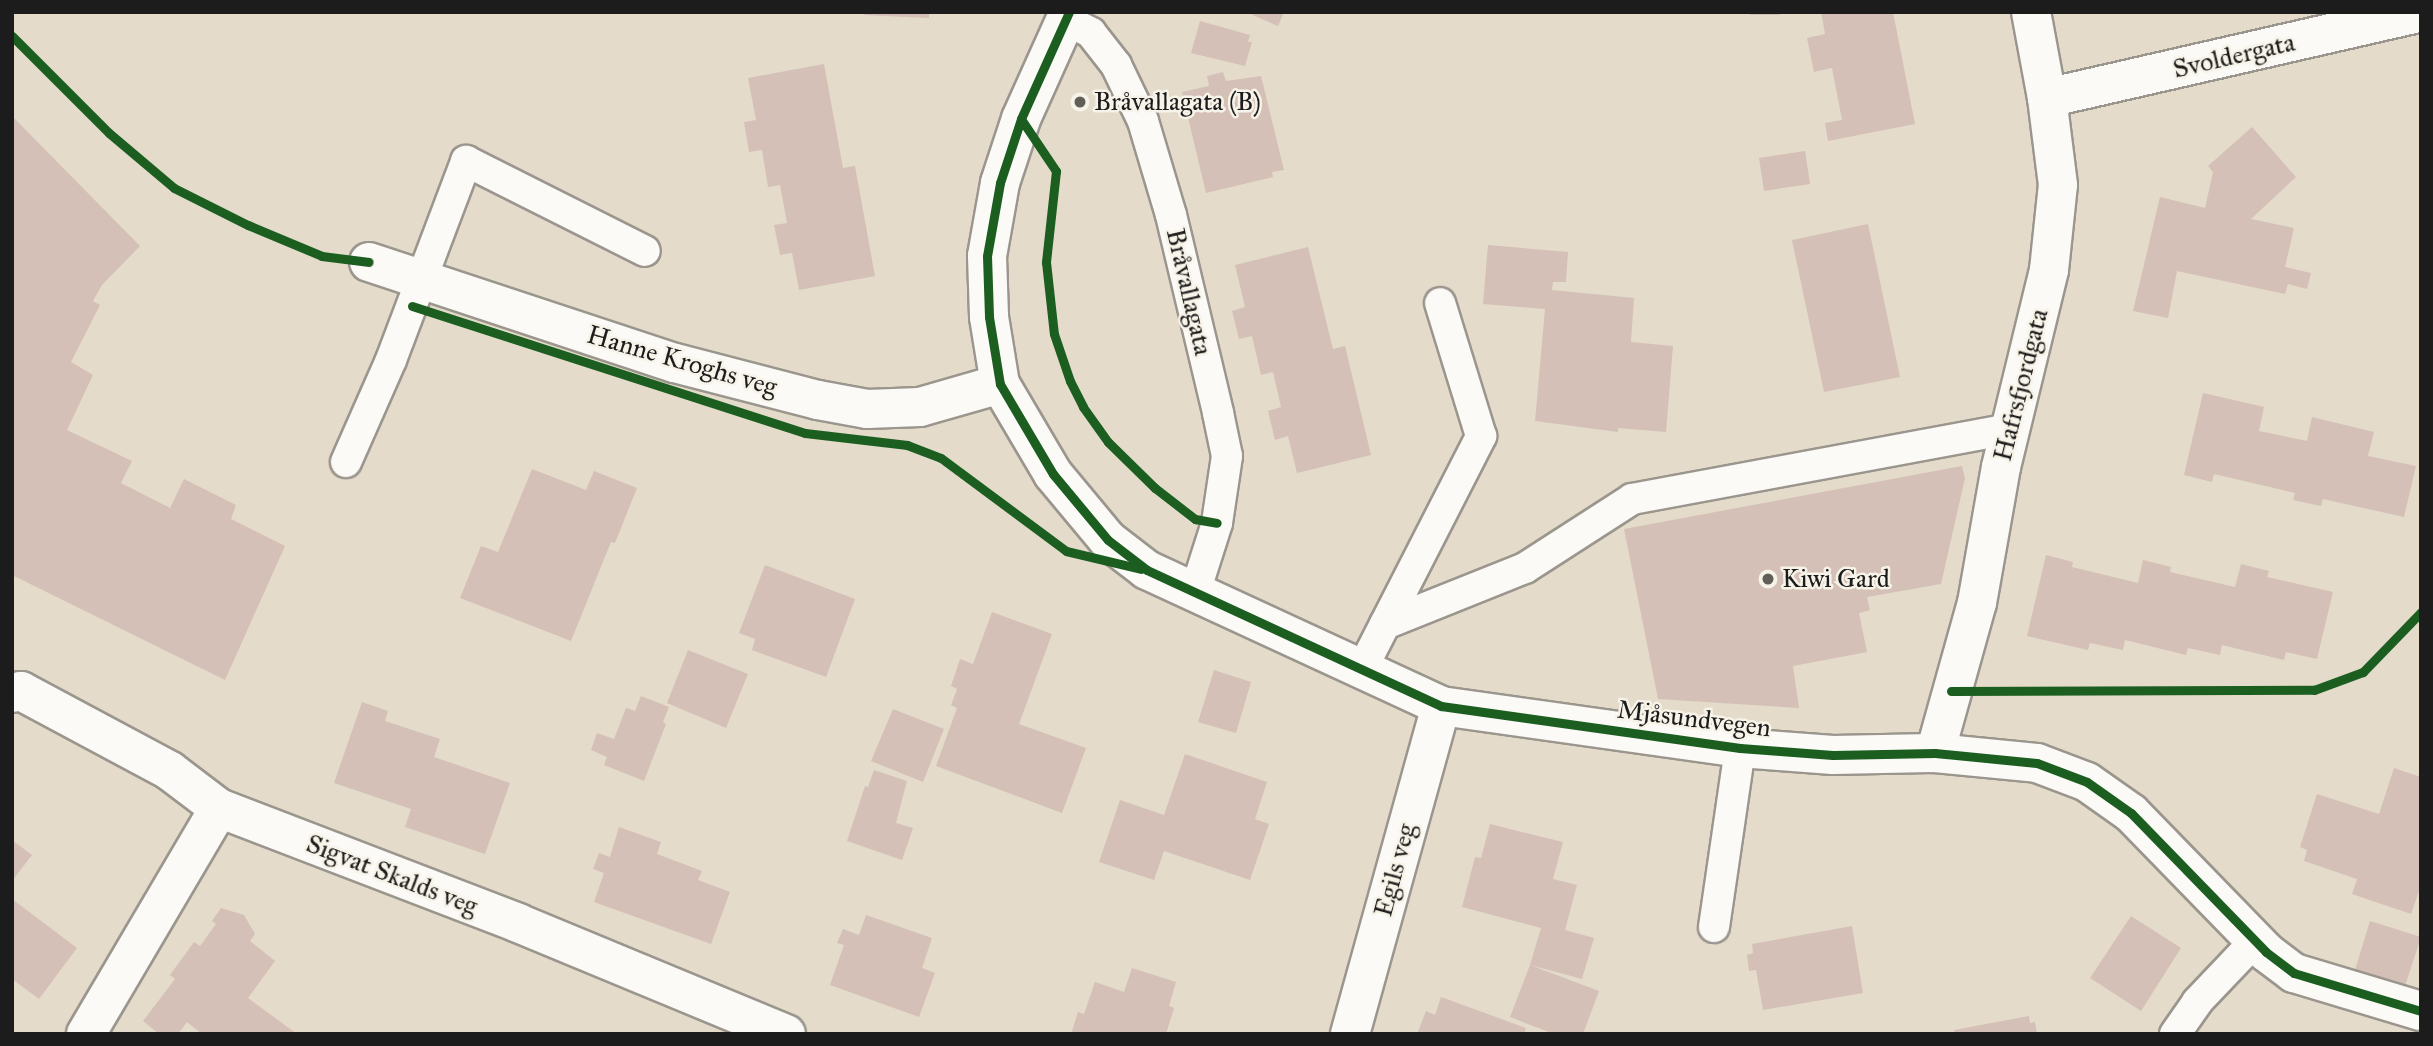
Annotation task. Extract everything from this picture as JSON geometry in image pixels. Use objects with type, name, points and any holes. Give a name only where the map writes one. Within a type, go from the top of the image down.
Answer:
[{"type":"street","name":"Hafrsfjordgata","points":[[1935,753],[1978,603],[2010,429],[2049,270],[2058,185],[2047,98],[2031,12]]},
{"type":"street","name":"Svoldergata","points":[[2047,98],[2421,12]]},
{"type":"street","name":"Bråvallagata","points":[[1000,384],[989,317],[987,256],[1000,183],[1021,119],[1067,16]]},
{"type":"street","name":"Hanne Kroghs veg","points":[[369,262],[675,363],[843,405],[867,409],[920,407],[1000,384]]},
{"type":"street","name":"Mjåsundvegen","points":[[1000,384],[1053,474],[1108,540],[1147,570],[1441,706],[1740,748],[1833,755],[1935,753],[2037,763],[2087,782],[2131,813],[2255,940],[2294,973],[2421,1011]]},
{"type":"street","name":"Sigvat Skalds veg","points":[[12,693],[21,691],[170,771],[219,808],[518,923],[786,1034]]},
{"type":"street","name":"Egils veg","points":[[1350,1034],[1441,706]]},
{"type":"street","points":[[86,1034],[219,808]]},
{"type":"lane","name":"Bråvallagata","points":[[1067,16],[1091,33],[1116,65],[1143,121],[1171,215],[1218,413],[1227,456],[1217,523],[1195,592]]},
{"type":"lane","points":[[346,462],[391,360],[466,161],[645,251]]},
{"type":"lane","points":[[1362,669],[1481,436],[1440,303]]},
{"type":"lane","points":[[1385,624],[1525,568],[1632,499],[2010,429]]},
{"type":"lane","name":"Mjåsundvegen","points":[[1714,928],[1740,748]]},
{"type":"lane","points":[[2175,1034],[2197,1002],[2255,940]]},
{"type":"building","points":[[864,12],[929,12],[929,18],[864,15]]},
{"type":"building","points":[[1246,12],[1284,12],[1278,26]]},
{"type":"building","points":[[1750,12],[1780,12],[1780,15],[1750,15]]},
{"type":"building","points":[[1821,12],[1893,12],[1915,124],[1828,141],[1825,123],[1842,120],[1832,68],[1814,72],[1807,38],[1825,34]]},
{"type":"building","points":[[1200,21],[1250,35],[1248,42],[1252,42],[1245,66],[1191,53]]},
{"type":"building","points":[[824,64],[843,168],[855,166],[875,276],[799,290],[792,253],[780,255],[774,225],[787,223],[780,185],[768,187],[762,150],[749,152],[744,122],[756,120],[748,78]]},
{"type":"building","points":[[1223,72],[1226,81],[1261,76],[1284,170],[1272,172],[1273,177],[1206,193],[1182,92],[1209,86],[1207,76]]},
{"type":"building","points":[[12,116],[140,246],[102,285],[93,301],[100,305],[71,362],[93,375],[67,430],[132,461],[121,483],[170,508],[184,479],[236,505],[231,519],[285,546],[225,680],[12,575]]},
{"type":"building","points":[[2252,127],[2296,177],[2251,219],[2294,228],[2285,267],[2311,273],[2307,289],[2288,284],[2285,294],[2177,271],[2168,318],[2133,311],[2160,197],[2205,208],[2213,172],[2208,166]]},
{"type":"building","points":[[1805,151],[1810,184],[1764,191],[1759,158]]},
{"type":"building","points":[[1868,224],[1900,377],[1824,392],[1792,240]]},
{"type":"building","points":[[1488,245],[1568,252],[1566,282],[1553,282],[1552,290],[1634,298],[1631,342],[1673,346],[1666,432],[1618,428],[1618,432],[1535,421],[1545,309],[1483,304]]},
{"type":"building","points":[[1308,247],[1333,349],[1345,346],[1371,455],[1297,473],[1288,436],[1275,440],[1268,411],[1281,407],[1273,372],[1261,375],[1252,336],[1239,339],[1232,311],[1245,307],[1235,265]]},
{"type":"building","points":[[2203,393],[2264,407],[2259,431],[2307,441],[2312,417],[2374,432],[2368,456],[2416,466],[2404,517],[2323,499],[2321,506],[2293,500],[2295,493],[2214,474],[2212,482],[2184,475]]},
{"type":"building","points":[[1962,466],[1965,478],[1941,584],[1867,597],[1870,610],[1859,613],[1867,652],[1793,666],[1799,708],[1658,699],[1624,529]]},
{"type":"building","points":[[532,469],[586,490],[594,471],[637,488],[615,543],[611,542],[571,641],[460,598],[481,546],[498,552]]},
{"type":"building","points":[[2046,555],[2073,562],[2072,567],[2138,583],[2143,560],[2171,567],[2170,572],[2235,587],[2241,564],[2269,571],[2267,577],[2333,592],[2317,659],[2286,652],[2284,660],[2222,645],[2220,655],[2188,648],[2186,655],[2125,640],[2123,650],[2090,643],[2088,650],[2027,636]]},
{"type":"building","points":[[765,565],[855,599],[826,677],[752,650],[755,639],[739,633]]},
{"type":"building","points":[[992,612],[1052,634],[1019,724],[1086,748],[1062,813],[936,766],[957,708],[951,705],[957,689],[951,686],[960,659],[973,664]]},
{"type":"building","points":[[688,650],[748,674],[726,728],[667,703]]},
{"type":"building","points":[[1214,670],[1251,682],[1236,733],[1198,722]]},
{"type":"building","points":[[641,696],[669,707],[663,722],[666,724],[644,781],[604,765],[607,757],[591,750],[597,733],[614,739],[626,708],[635,711]]},
{"type":"building","points":[[362,702],[388,711],[385,721],[440,739],[434,757],[510,783],[485,854],[405,827],[411,809],[334,783]]},
{"type":"building","points":[[893,709],[944,729],[923,782],[871,761]]},
{"type":"building","points":[[1185,754],[1267,782],[1255,819],[1269,824],[1250,880],[1164,851],[1154,880],[1099,862],[1120,800],[1164,815]]},
{"type":"building","points":[[2394,768],[2421,777],[2421,885],[2411,914],[2352,894],[2357,879],[2304,861],[2307,850],[2300,847],[2317,794],[2379,814]]},
{"type":"building","points":[[874,770],[907,781],[896,823],[913,828],[902,860],[847,841],[865,786],[868,787]]},
{"type":"building","points":[[1490,824],[1563,842],[1553,879],[1577,885],[1565,930],[1594,938],[1582,979],[1530,965],[1541,928],[1462,907],[1475,857],[1481,858]]},
{"type":"building","points":[[619,827],[661,842],[657,854],[702,871],[698,880],[730,892],[711,944],[594,902],[604,873],[593,869],[599,853],[610,857]]},
{"type":"building","points":[[12,840],[32,855],[12,881]]},
{"type":"building","points":[[12,899],[77,948],[39,999],[12,979]]},
{"type":"building","points":[[221,908],[244,915],[255,934],[250,941],[275,961],[248,998],[297,1034],[202,1034],[187,1022],[178,1034],[159,1034],[143,1021],[175,979],[170,975],[194,942],[200,946],[216,924],[212,921]]},
{"type":"building","points":[[866,915],[932,938],[922,968],[935,973],[919,1017],[830,985],[844,945],[837,943],[843,929],[859,935]]},
{"type":"building","points":[[2131,916],[2181,948],[2141,1011],[2090,978]]},
{"type":"building","points":[[2370,921],[2421,937],[2404,989],[2354,973]]},
{"type":"building","points":[[1852,926],[1863,993],[1763,1010],[1756,970],[1749,971],[1747,955],[1753,953],[1752,944]]},
{"type":"building","points":[[1530,965],[1599,991],[1583,1034],[1554,1034],[1510,1017]]},
{"type":"building","points":[[1132,968],[1176,982],[1169,1006],[1174,1008],[1166,1034],[1071,1034],[1078,1012],[1084,1014],[1095,982],[1124,992]]},
{"type":"building","points":[[1441,997],[1526,1028],[1524,1034],[1417,1034],[1426,1011],[1435,1015]]},
{"type":"building","points":[[2029,1016],[2030,1023],[2035,1022],[2037,1034],[1955,1034],[1954,1030]]},
{"type":"cycle path","points":[[1069,12],[1021,119],[1000,183],[987,256],[989,317],[1000,384],[1053,474],[1108,540],[1147,570],[1441,706],[1740,748],[1833,755],[1935,753],[2037,763],[2087,782],[2131,813],[2266,952],[2294,973],[2421,1011]]},
{"type":"cycle path","points":[[12,36],[109,133],[174,188],[248,225],[322,256],[369,262]]},
{"type":"cycle path","points":[[1021,119],[1056,171],[1046,262],[1054,334],[1070,381],[1083,407],[1108,442],[1155,488],[1195,519],[1217,523]]},
{"type":"cycle path","points":[[412,306],[805,433],[907,445],[941,458],[1066,551],[1141,569]]},
{"type":"cycle path","points":[[1951,691],[2314,690],[2363,672],[2421,612]]},
{"type":"place","name":"Bråvallagata (B)","points":[[1080,102]]},
{"type":"place","name":"Kiwi Gard","points":[[1768,579]]}]
